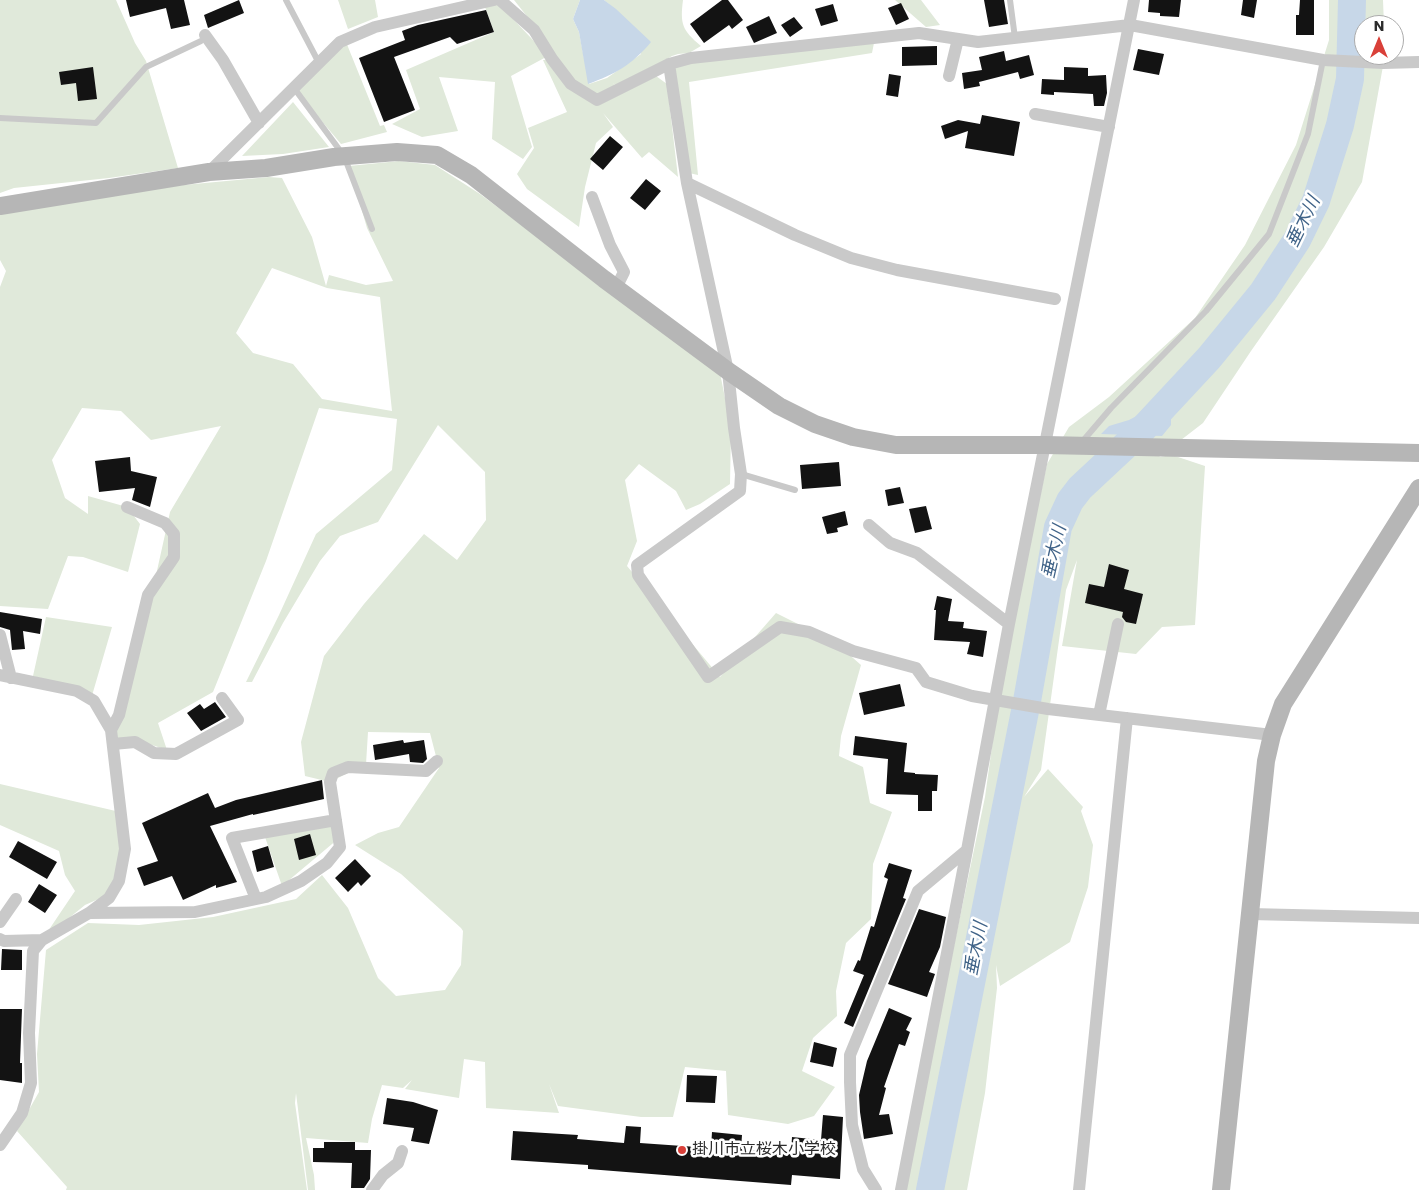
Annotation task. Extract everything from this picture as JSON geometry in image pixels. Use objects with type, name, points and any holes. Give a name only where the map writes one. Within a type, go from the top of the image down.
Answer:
[{"type":"street","points":[[209,172],[340,42],[374,27],[494,0]]},
{"type":"street","points":[[500,0],[534,30],[552,60],[571,84],[597,100],[669,64],[691,58],[919,32],[978,42],[1130,25],[1324,60],[1383,63],[1419,62]]},
{"type":"street","points":[[901,1190],[967,850],[1008,624],[1047,445],[1134,0]]},
{"type":"street","points":[[203,38],[223,60],[259,123]]},
{"type":"street","points":[[950,76],[958,39]]},
{"type":"street","points":[[669,64],[687,183],[728,371],[741,474],[740,491],[637,565],[638,575],[708,678],[780,627],[809,632],[853,651],[916,668],[926,682],[972,696],[1048,710],[1272,735]]},
{"type":"street","points":[[1035,114],[1109,126]]},
{"type":"street","points":[[0,206],[209,172],[266,168],[344,156],[397,152],[437,155],[471,175],[616,288],[728,371],[779,406],[815,424],[853,437],[896,445],[1047,445],[1419,453]]},
{"type":"street","points":[[687,183],[795,235],[851,258],[897,270],[1056,300]]},
{"type":"street","points":[[592,197],[610,245],[624,272],[616,288]]},
{"type":"street","points":[[1221,1190],[1266,761],[1272,735],[1283,704],[1419,488]]},
{"type":"street","points":[[111,730],[120,715],[148,595],[174,557],[174,534],[165,523],[127,507]]},
{"type":"street","points":[[869,525],[890,543],[917,553],[1008,624]]},
{"type":"street","points":[[1099,715],[1118,624]]},
{"type":"street","points":[[0,635],[6,677],[77,691],[94,701],[111,730],[124,849],[119,881],[109,898],[89,913],[42,940],[33,950],[29,1033],[31,1083],[22,1113],[0,1145]]},
{"type":"street","points":[[113,744],[135,742],[154,753],[176,754],[238,720],[222,698]]},
{"type":"street","points":[[1079,1190],[1127,718]]},
{"type":"street","points":[[89,913],[194,912],[266,897],[301,881],[327,863],[340,847],[330,782],[333,773],[348,767],[426,772],[437,761]]},
{"type":"street","points":[[256,899],[232,838],[336,820]]},
{"type":"street","points":[[876,1190],[863,1169],[852,1124],[850,1055],[918,891],[967,850]]},
{"type":"street","points":[[0,922],[16,899]]},
{"type":"street","points":[[1250,914],[1419,918]]},
{"type":"street","points":[[0,939],[4,941],[42,940]]},
{"type":"street","points":[[372,1190],[383,1175],[398,1163],[402,1151]]},
{"type":"lane","points":[[286,0],[319,62]]},
{"type":"lane","points":[[1010,0],[1015,38]]},
{"type":"lane","points":[[0,118],[96,123],[146,67],[203,38]]},
{"type":"lane","points":[[1082,442],[1111,408],[1206,311],[1269,234],[1308,134],[1324,60]]},
{"type":"lane","points":[[294,88],[344,156],[372,229]]},
{"type":"lane","points":[[741,474],[795,490]]},
{"type":"green space","points":[[0,0],[116,0],[135,43],[146,61],[178,168],[109,178],[14,188],[0,193]]},
{"type":"green space","points":[[338,0],[375,0],[378,17],[348,29]]},
{"type":"green space","points":[[514,0],[580,0],[573,19],[579,32],[589,84],[607,78],[641,54],[610,5],[604,0],[683,0],[682,21],[686,31],[701,46],[689,53],[672,56],[619,89],[613,83],[616,87],[598,101],[656,76],[667,84],[678,177],[649,152],[642,158],[603,113],[613,127],[596,143],[585,187],[579,227],[527,189],[517,174],[534,148],[528,128],[567,112],[543,60],[552,59],[538,30]]},
{"type":"green space","points":[[895,0],[921,0],[940,25],[926,27]]},
{"type":"green space","points":[[1329,0],[1383,0],[1384,15],[1354,15],[1354,65],[1383,65],[1362,182],[1324,247],[1203,423],[1159,457],[1172,455],[1205,466],[1195,625],[1162,627],[1136,654],[1062,646],[1077,560],[1066,590],[1041,770],[1024,797],[1048,769],[1083,807],[1081,811],[1093,845],[1088,887],[1070,942],[1000,986],[996,965],[997,988],[985,1093],[967,1190],[903,1190],[985,797],[1003,667],[1047,464],[1069,427],[1109,397],[1195,318],[1245,245],[1296,145],[1329,40]]},
{"type":"green space","points":[[498,3],[548,56],[511,76],[532,147],[523,159],[492,139],[495,82],[439,77],[458,131],[422,137],[392,124],[420,109],[406,70],[494,32],[485,7]]},
{"type":"green space","points":[[875,38],[872,53],[689,82],[698,175],[689,173],[672,63]]},
{"type":"green space","points":[[346,42],[380,126],[384,125],[387,132],[341,144],[294,88]]},
{"type":"green space","points":[[293,102],[329,147],[283,154],[242,156]]},
{"type":"green space","points":[[399,161],[435,165],[480,194],[720,373],[731,428],[730,484],[700,504],[686,510],[676,491],[639,464],[625,480],[637,541],[627,566],[720,677],[776,613],[836,643],[861,665],[841,736],[839,756],[863,767],[870,803],[892,812],[873,864],[871,919],[846,943],[836,991],[837,1016],[813,1038],[802,1071],[835,1087],[814,1116],[788,1124],[728,1115],[726,1071],[685,1067],[673,1117],[641,1117],[558,1106],[549,1084],[559,1113],[486,1108],[485,1062],[464,1059],[459,1098],[405,1089],[412,1080],[403,1088],[382,1085],[372,1119],[368,1143],[306,1138],[314,1175],[315,1190],[308,1190],[296,1093],[295,1103],[307,1190],[66,1190],[67,1187],[17,1131],[39,1092],[37,1054],[46,950],[88,923],[139,925],[213,917],[296,899],[322,875],[348,908],[378,978],[396,996],[445,990],[461,965],[463,931],[461,928],[401,874],[355,845],[378,833],[399,827],[439,768],[430,733],[368,732],[366,764],[330,782],[305,776],[301,742],[324,656],[364,604],[424,534],[457,560],[486,520],[485,472],[438,425],[378,522],[340,536],[320,561],[283,623],[252,682],[246,682],[316,534],[392,470],[397,419],[319,408],[266,561],[213,692],[158,723],[167,750],[117,738],[114,732],[129,697],[170,512],[221,426],[151,440],[121,411],[82,408],[52,460],[65,498],[88,514],[88,496],[127,507],[140,524],[128,572],[83,557],[68,556],[48,609],[0,606],[0,287],[6,271],[0,260],[0,212],[141,189],[269,177],[282,178],[312,237],[326,286],[329,275],[366,285],[393,281],[367,228],[349,166]],"holes":[[[272,268],[327,288],[380,297],[392,411],[322,399],[293,364],[253,353],[236,333]]]},
{"type":"green space","points":[[46,617],[112,627],[91,699],[33,676]]},
{"type":"green space","points":[[0,784],[120,812],[124,857],[112,893],[85,905],[42,940],[75,891],[65,875],[59,851],[0,825]]},
{"type":"green space","points":[[336,825],[338,839],[282,886],[265,837]]},
{"type":"water","points":[[580,0],[604,0],[651,42],[623,68],[588,84],[579,32],[573,19]]},
{"type":"water","points":[[1188,370],[1193,376],[1171,399],[1171,425],[1162,436],[1101,434],[1109,426],[1129,420],[1148,410]]},
{"type":"building","points":[[126,0],[184,0],[190,25],[171,29],[166,8],[130,17]]},
{"type":"building","points":[[239,0],[244,13],[208,28],[204,15]]},
{"type":"building","points":[[722,0],[728,0],[743,20],[732,29],[729,25],[704,43],[690,24]]},
{"type":"building","points":[[984,0],[1004,0],[1008,24],[989,27]]},
{"type":"building","points":[[1149,0],[1181,0],[1179,17],[1160,16],[1160,13],[1148,12]]},
{"type":"building","points":[[1243,0],[1257,0],[1254,18],[1241,15]]},
{"type":"building","points":[[1300,0],[1314,0],[1314,35],[1296,35],[1296,15],[1299,15]]},
{"type":"building","points":[[901,3],[909,19],[896,25],[888,8]]},
{"type":"building","points":[[833,4],[838,21],[821,26],[815,9]]},
{"type":"building","points":[[486,10],[494,32],[457,44],[450,37],[394,57],[415,110],[384,122],[359,58],[405,40],[402,31],[418,25]]},
{"type":"building","points":[[769,16],[777,33],[754,43],[746,27]]},
{"type":"building","points":[[794,17],[803,28],[790,37],[781,25]]},
{"type":"building","points":[[937,46],[937,65],[902,66],[902,47]]},
{"type":"building","points":[[1138,49],[1164,54],[1159,75],[1133,70]]},
{"type":"building","points":[[1004,51],[1006,61],[1029,55],[1034,75],[1020,79],[1018,72],[979,82],[980,86],[964,89],[962,73],[982,70],[979,57]]},
{"type":"building","points":[[93,67],[97,99],[78,101],[76,83],[61,85],[59,72]]},
{"type":"building","points":[[1064,67],[1088,68],[1088,76],[1106,75],[1107,93],[1104,106],[1094,106],[1093,94],[1054,92],[1054,95],[1041,94],[1042,79],[1064,80]]},
{"type":"building","points":[[889,74],[901,76],[898,97],[886,95]]},
{"type":"building","points":[[982,115],[1020,122],[1014,156],[965,148],[968,131],[945,139],[941,126],[958,120],[980,124]]},
{"type":"building","points":[[610,136],[623,147],[603,170],[590,159]]},
{"type":"building","points":[[646,179],[661,191],[645,210],[630,198]]},
{"type":"building","points":[[130,457],[131,471],[157,477],[150,507],[132,500],[135,488],[99,492],[95,461]]},
{"type":"building","points":[[839,462],[841,486],[802,489],[800,465]]},
{"type":"building","points":[[900,487],[904,503],[888,506],[885,490]]},
{"type":"building","points":[[926,506],[932,529],[915,533],[909,509]]},
{"type":"building","points":[[845,511],[848,525],[837,528],[838,532],[827,534],[822,517]]},
{"type":"building","points":[[1109,564],[1129,570],[1124,589],[1143,594],[1136,624],[1126,622],[1122,617],[1123,612],[1085,603],[1089,584],[1104,587]]},
{"type":"building","points":[[937,596],[952,599],[948,621],[964,622],[963,628],[987,631],[983,657],[967,654],[970,642],[934,640],[936,610],[934,610]]},
{"type":"building","points":[[0,612],[42,619],[40,634],[23,631],[25,649],[12,650],[10,630],[0,627]]},
{"type":"building","points":[[900,684],[905,706],[864,715],[859,693]]},
{"type":"building","points":[[215,702],[226,717],[201,731],[187,713],[200,704],[204,709]]},
{"type":"building","points":[[855,736],[907,743],[904,772],[938,775],[937,791],[932,791],[932,811],[918,811],[918,795],[886,794],[888,759],[853,755]]},
{"type":"building","points":[[403,740],[404,743],[424,740],[427,759],[423,763],[410,762],[409,754],[375,760],[373,745]]},
{"type":"building","points":[[322,780],[324,799],[253,814],[210,826],[237,882],[216,888],[216,885],[183,900],[172,876],[144,886],[137,868],[158,861],[142,823],[208,793],[215,808],[236,800]]},
{"type":"building","points":[[310,834],[316,855],[299,860],[294,839]]},
{"type":"building","points":[[18,841],[57,862],[47,879],[9,857]]},
{"type":"building","points":[[268,846],[274,867],[257,872],[252,851]]},
{"type":"building","points":[[355,859],[371,876],[361,886],[358,882],[348,892],[335,878]]},
{"type":"building","points":[[889,863],[912,870],[903,898],[906,899],[853,1027],[844,1023],[864,975],[853,971],[858,960],[860,961],[871,926],[874,927],[888,879],[884,877]]},
{"type":"building","points":[[39,884],[57,895],[45,913],[28,902]]},
{"type":"building","points":[[919,909],[946,917],[940,947],[929,972],[935,974],[927,997],[888,984]]},
{"type":"building","points":[[2,949],[22,950],[22,970],[1,970]]},
{"type":"building","points":[[889,1008],[912,1018],[906,1030],[910,1032],[905,1046],[899,1044],[884,1087],[886,1088],[879,1115],[889,1114],[893,1134],[864,1139],[859,1095],[867,1061]]},
{"type":"building","points":[[0,1009],[22,1009],[20,1063],[22,1063],[22,1083],[0,1080]]},
{"type":"building","points":[[814,1042],[837,1048],[833,1067],[810,1062]]},
{"type":"building","points":[[687,1075],[717,1076],[715,1103],[686,1102]]},
{"type":"building","points":[[387,1098],[413,1102],[438,1110],[429,1144],[411,1141],[414,1128],[383,1124]]},
{"type":"building","points":[[823,1115],[843,1117],[840,1179],[792,1175],[791,1185],[588,1169],[588,1165],[511,1160],[513,1131],[578,1135],[577,1139],[624,1143],[626,1126],[641,1127],[640,1143],[711,1148],[712,1132],[742,1135],[741,1149],[791,1153],[792,1137],[821,1140]]},
{"type":"building","points":[[324,1142],[355,1142],[355,1150],[371,1150],[370,1179],[364,1188],[351,1188],[352,1163],[313,1162],[313,1148],[324,1148]]},
{"type":"waterway","name":"垂木川","points":[[930,1190],[1027,701],[1058,527],[1070,501],[1080,488],[1141,431],[1209,358],[1263,292],[1297,240],[1316,201],[1340,125],[1350,79],[1352,0]]},
{"type":"place","name":"掛川市立桜木小学校","points":[[682,1150]]}]
